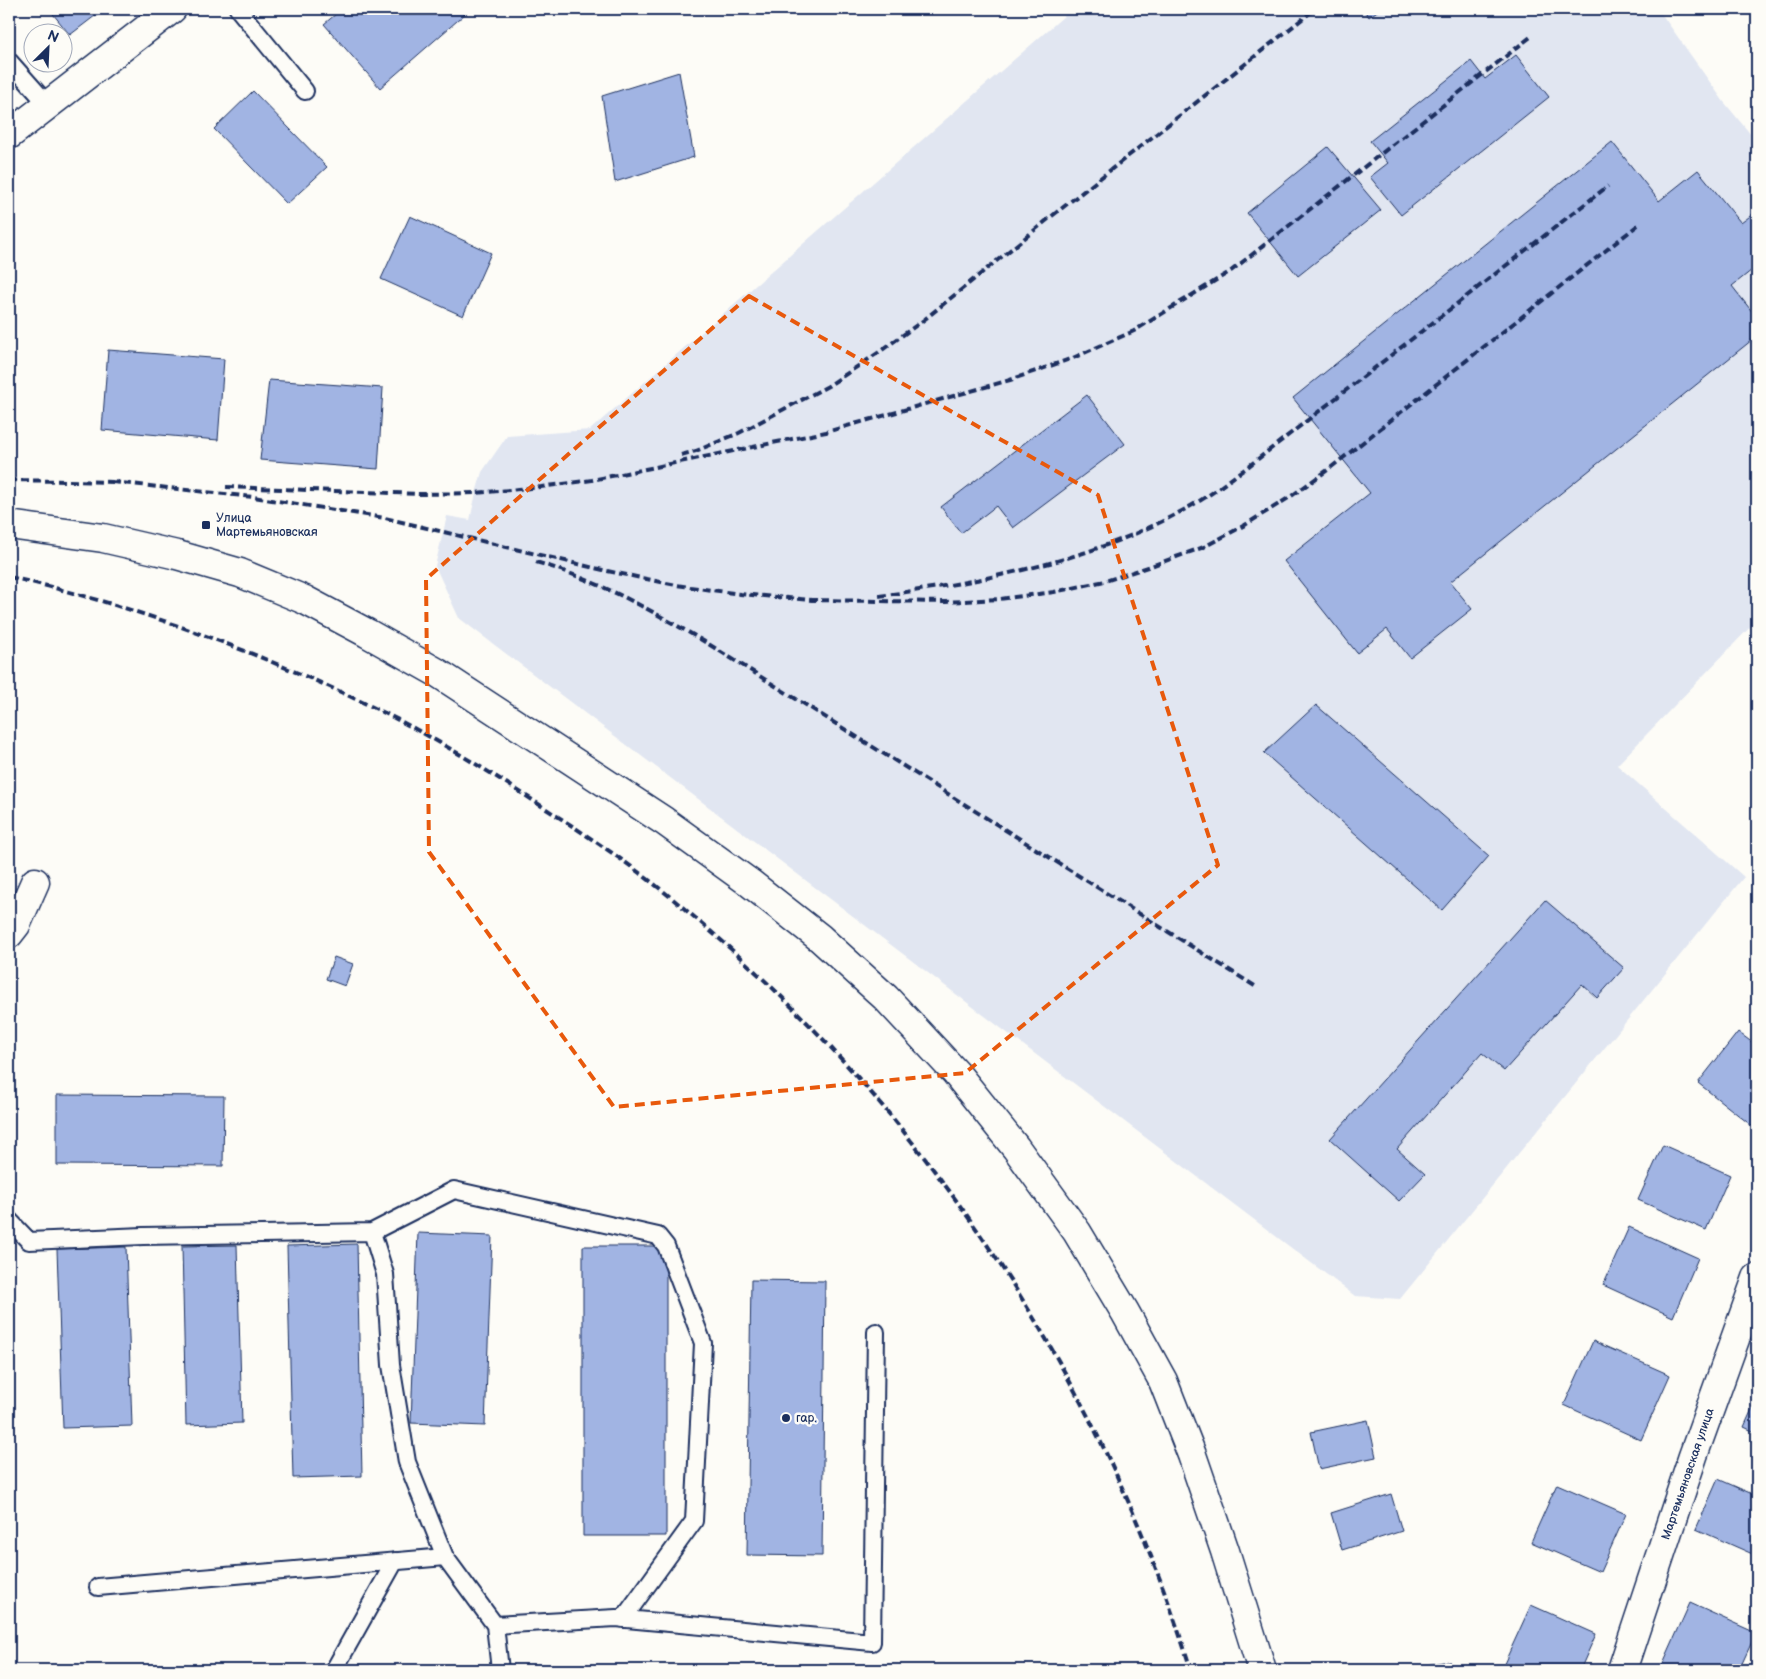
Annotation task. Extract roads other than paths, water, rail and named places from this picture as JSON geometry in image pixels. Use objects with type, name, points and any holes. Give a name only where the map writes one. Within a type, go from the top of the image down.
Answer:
[{"type":"main road","points":[[9,134],[172,9]]},
{"type":"main road","points":[[9,525],[103,538],[177,555],[240,573],[305,600],[367,633],[438,673],[664,821],[750,883],[820,938],[886,998],[956,1073],[1016,1148],[1077,1232],[1125,1312],[1163,1381],[1195,1464],[1225,1551],[1262,1670]]},
{"type":"main road","points":[[9,934],[16,925],[36,882]]},
{"type":"main road","name":"Мартемьяновская улица","points":[[1622,1670],[1693,1456],[1757,1278]]},
{"type":"lane","points":[[238,9],[305,91]]},
{"type":"lane","points":[[9,61],[48,105]]},
{"type":"lane","points":[[9,1220],[29,1241],[143,1236],[372,1232],[454,1190],[658,1236],[666,1246],[703,1343],[694,1521],[623,1619]]},
{"type":"lane","points":[[372,1232],[385,1274],[391,1365],[407,1462],[445,1557],[495,1625],[500,1670]]},
{"type":"lane","points":[[495,1625],[616,1618],[872,1642],[876,1332]]},
{"type":"lane","points":[[98,1587],[445,1557]]},
{"type":"lane","points":[[334,1670],[395,1561]]},
{"type":"railway","points":[[681,455],[696,451],[739,433],[828,386],[878,353],[925,319],[1052,216],[1315,9]]},
{"type":"railway","points":[[226,487],[420,494],[476,493],[541,487],[592,480],[826,432],[1010,380],[1073,358],[1134,331],[1231,271],[1533,35]]},
{"type":"railway","points":[[879,596],[963,583],[1046,564],[1126,538],[1201,500],[1245,469],[1608,186]]},
{"type":"railway","points":[[112,482],[253,497],[385,518],[607,571],[676,585],[740,594],[812,600],[946,602],[1000,599],[1054,592],[1105,581],[1204,547],[1245,525],[1290,497],[1329,469],[1638,225]]},
{"type":"railway","points":[[9,480],[119,482]]},
{"type":"railway","points":[[536,562],[582,578],[626,598],[689,632],[1258,988]]},
{"type":"railway","points":[[9,577],[119,606],[228,644],[306,676],[407,725],[499,778],[617,856],[687,911],[773,988],[853,1071],[926,1160],[993,1254],[1054,1353],[1107,1455],[1153,1561],[1191,1670]]},
{"type":"place","name":"Улица Мартемьяновская","points":[[206,525]]},
{"type":"place","name":"гар.","points":[[786,1418]]}]
